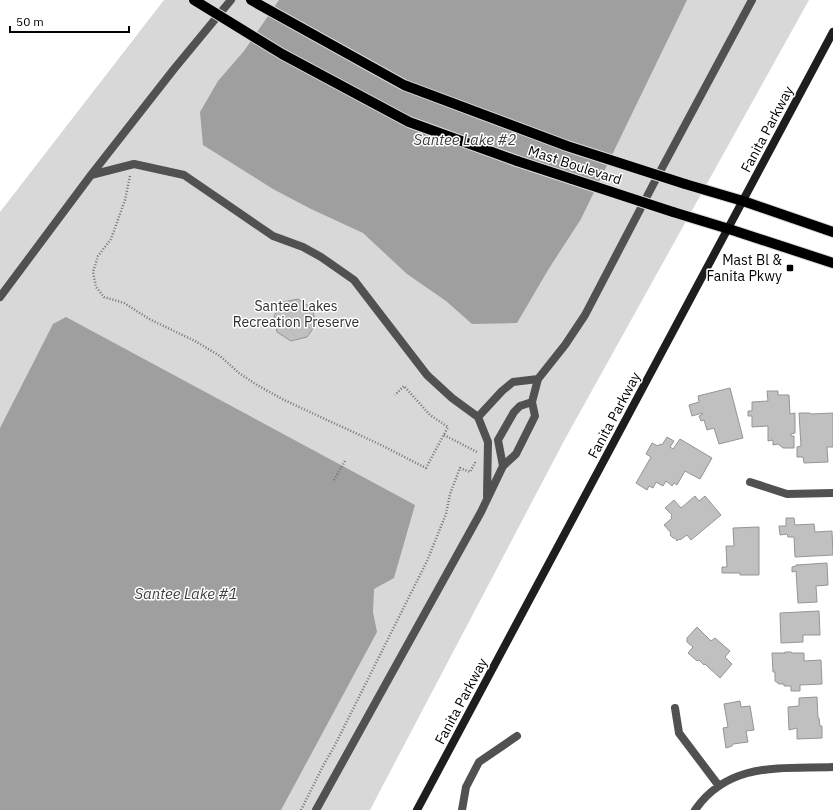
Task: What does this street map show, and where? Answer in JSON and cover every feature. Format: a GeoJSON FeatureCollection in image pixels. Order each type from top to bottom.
{"type":"FeatureCollection","features":[{"type":"Feature","properties":{"kind":"main road","name":"Mast Boulevard"},"geometry":{"type":"LineString","coordinates":[[194,0],[282,54],[409,122],[532,166],[833,263]]}},
{"type":"Feature","properties":{"kind":"main road","name":"Mast Boulevard"},"geometry":{"type":"LineString","coordinates":[[251,0],[404,85],[567,146],[743,201],[833,232]]}},
{"type":"Feature","properties":{"kind":"street"},"geometry":{"type":"LineString","coordinates":[[0,297],[91,175],[174,69],[232,0]]}},
{"type":"Feature","properties":{"kind":"street"},"geometry":{"type":"LineString","coordinates":[[316,810],[487,499],[503,466],[516,454],[535,416],[532,402],[538,379],[565,345],[585,315],[752,0]]}},
{"type":"Feature","properties":{"kind":"street","name":"Fanita Parkway"},"geometry":{"type":"LineString","coordinates":[[417,810],[833,32]]}},
{"type":"Feature","properties":{"kind":"street"},"geometry":{"type":"LineString","coordinates":[[91,175],[134,164],[184,175],[273,236],[303,247],[354,280],[427,375],[452,398],[478,417],[488,442],[487,499]]}},
{"type":"Feature","properties":{"kind":"street"},"geometry":{"type":"LineString","coordinates":[[478,417],[502,391],[513,382],[538,379]]}},
{"type":"Feature","properties":{"kind":"street"},"geometry":{"type":"LineString","coordinates":[[503,466],[498,440],[514,412],[520,406],[532,402]]}},
{"type":"Feature","properties":{"kind":"street"},"geometry":{"type":"LineString","coordinates":[[750,482],[786,494],[833,493]]}},
{"type":"Feature","properties":{"kind":"street"},"geometry":{"type":"LineString","coordinates":[[675,708],[679,733],[719,786]]}},
{"type":"Feature","properties":{"kind":"street"},"geometry":{"type":"LineString","coordinates":[[462,810],[466,787],[479,762],[517,736]]}},
{"type":"Feature","properties":{"kind":"street"},"geometry":{"type":"LineString","coordinates":[[695,810],[708,794],[731,778],[757,769],[833,767]]}},
{"type":"Feature","properties":{"kind":"path"},"geometry":{"type":"LineString","coordinates":[[131,174],[125,200],[111,239],[98,256],[93,272],[96,287],[104,297],[124,303],[151,320],[195,341],[220,356],[239,373],[257,385],[284,400],[380,444],[426,468],[448,427],[430,415],[404,386],[395,394]]}},
{"type":"Feature","properties":{"kind":"path"},"geometry":{"type":"LineString","coordinates":[[444,435],[479,454]]}},
{"type":"Feature","properties":{"kind":"path"},"geometry":{"type":"LineString","coordinates":[[334,480],[345,461]]}},
{"type":"Feature","properties":{"kind":"path"},"geometry":{"type":"LineString","coordinates":[[301,810],[424,568],[446,514],[450,494],[460,468],[470,472]]}},
{"type":"Feature","properties":{"kind":"green space","name":"Santee Lakes Recreation Preserve"},"geometry":{"type":"Polygon","coordinates":[[[164,0],[809,0],[565,439],[370,810],[0,810],[0,212],[164,0]]]}},
{"type":"Feature","properties":{"kind":"water","name":"Santee Lake #2"},"geometry":{"type":"Polygon","coordinates":[[[279,0],[687,0],[581,219],[548,270],[517,323],[472,324],[446,301],[407,274],[363,233],[311,209],[273,189],[203,145],[200,112],[218,81],[244,51],[279,0]]]}},
{"type":"Feature","properties":{"kind":"water","name":"Santee Lake #1"},"geometry":{"type":"Polygon","coordinates":[[[66,317],[415,505],[394,578],[374,589],[373,612],[377,632],[281,810],[0,810],[0,428],[53,324],[66,317]]]}},
{"type":"Feature","properties":{"kind":"building"},"geometry":{"type":"Polygon","coordinates":[[[298,299],[312,308],[316,324],[307,337],[291,341],[277,332],[274,316],[283,302],[298,299]]]}},
{"type":"Feature","properties":{"kind":"building"},"geometry":{"type":"Polygon","coordinates":[[[730,388],[743,438],[719,444],[714,428],[707,430],[704,420],[701,421],[699,416],[703,414],[692,416],[689,405],[699,402],[698,396],[730,388]]]}},
{"type":"Feature","properties":{"kind":"building"},"geometry":{"type":"Polygon","coordinates":[[[767,391],[778,391],[778,395],[789,395],[790,414],[795,413],[795,433],[791,434],[791,436],[794,436],[794,448],[783,448],[778,444],[773,445],[773,440],[768,441],[768,426],[752,427],[752,416],[748,416],[748,411],[752,411],[752,402],[768,401],[767,391]]]}},
{"type":"Feature","properties":{"kind":"building"},"geometry":{"type":"Polygon","coordinates":[[[799,413],[833,413],[833,447],[827,447],[828,462],[804,463],[803,457],[797,457],[797,447],[801,446],[799,413]]]}},
{"type":"Feature","properties":{"kind":"building"},"geometry":{"type":"Polygon","coordinates":[[[667,437],[674,441],[670,447],[673,449],[680,439],[712,458],[700,479],[685,471],[677,485],[674,483],[672,486],[666,481],[663,486],[656,482],[653,488],[649,486],[647,490],[636,483],[651,457],[646,454],[652,443],[658,446],[660,444],[662,445],[667,437]]]}},
{"type":"Feature","properties":{"kind":"building"},"geometry":{"type":"Polygon","coordinates":[[[695,496],[699,501],[705,496],[721,515],[691,540],[687,535],[677,541],[670,535],[671,533],[664,525],[672,518],[672,515],[665,508],[674,500],[681,508],[695,496]]]}},
{"type":"Feature","properties":{"kind":"building"},"geometry":{"type":"Polygon","coordinates":[[[786,518],[794,518],[795,525],[814,524],[815,532],[832,531],[833,555],[795,557],[794,537],[788,537],[787,534],[780,535],[779,526],[786,526],[786,518]]]}},
{"type":"Feature","properties":{"kind":"building"},"geometry":{"type":"Polygon","coordinates":[[[759,527],[759,575],[722,573],[722,567],[727,567],[726,546],[734,546],[733,528],[759,527]]]}},
{"type":"Feature","properties":{"kind":"building"},"geometry":{"type":"Polygon","coordinates":[[[827,563],[828,585],[816,586],[817,602],[798,603],[796,571],[792,572],[792,567],[796,565],[827,563]]]}},
{"type":"Feature","properties":{"kind":"building"},"geometry":{"type":"Polygon","coordinates":[[[819,611],[820,635],[803,635],[803,642],[781,643],[780,613],[819,611]]]}},
{"type":"Feature","properties":{"kind":"building"},"geometry":{"type":"Polygon","coordinates":[[[697,627],[711,641],[715,638],[730,651],[725,657],[732,664],[720,678],[705,664],[704,665],[699,660],[697,661],[688,653],[693,647],[687,642],[687,638],[697,627]]]}},
{"type":"Feature","properties":{"kind":"building"},"geometry":{"type":"Polygon","coordinates":[[[785,652],[804,653],[804,661],[821,660],[822,684],[800,685],[800,691],[791,691],[791,686],[784,686],[784,684],[779,684],[775,681],[772,653],[784,654],[785,652]]]}},
{"type":"Feature","properties":{"kind":"building"},"geometry":{"type":"Polygon","coordinates":[[[817,697],[818,718],[820,726],[822,726],[822,738],[797,739],[797,728],[789,730],[788,707],[799,706],[799,698],[817,697]]]}},
{"type":"Feature","properties":{"kind":"building"},"geometry":{"type":"Polygon","coordinates":[[[740,701],[741,707],[750,706],[754,730],[746,731],[748,742],[733,744],[732,746],[726,748],[723,728],[728,727],[724,704],[740,701]]]}},
{"type":"Feature","properties":{"kind":"place","name":"Mast Bl & Fanita Pkwy"},"geometry":{"type":"Point","coordinates":[790,268]}}]}
